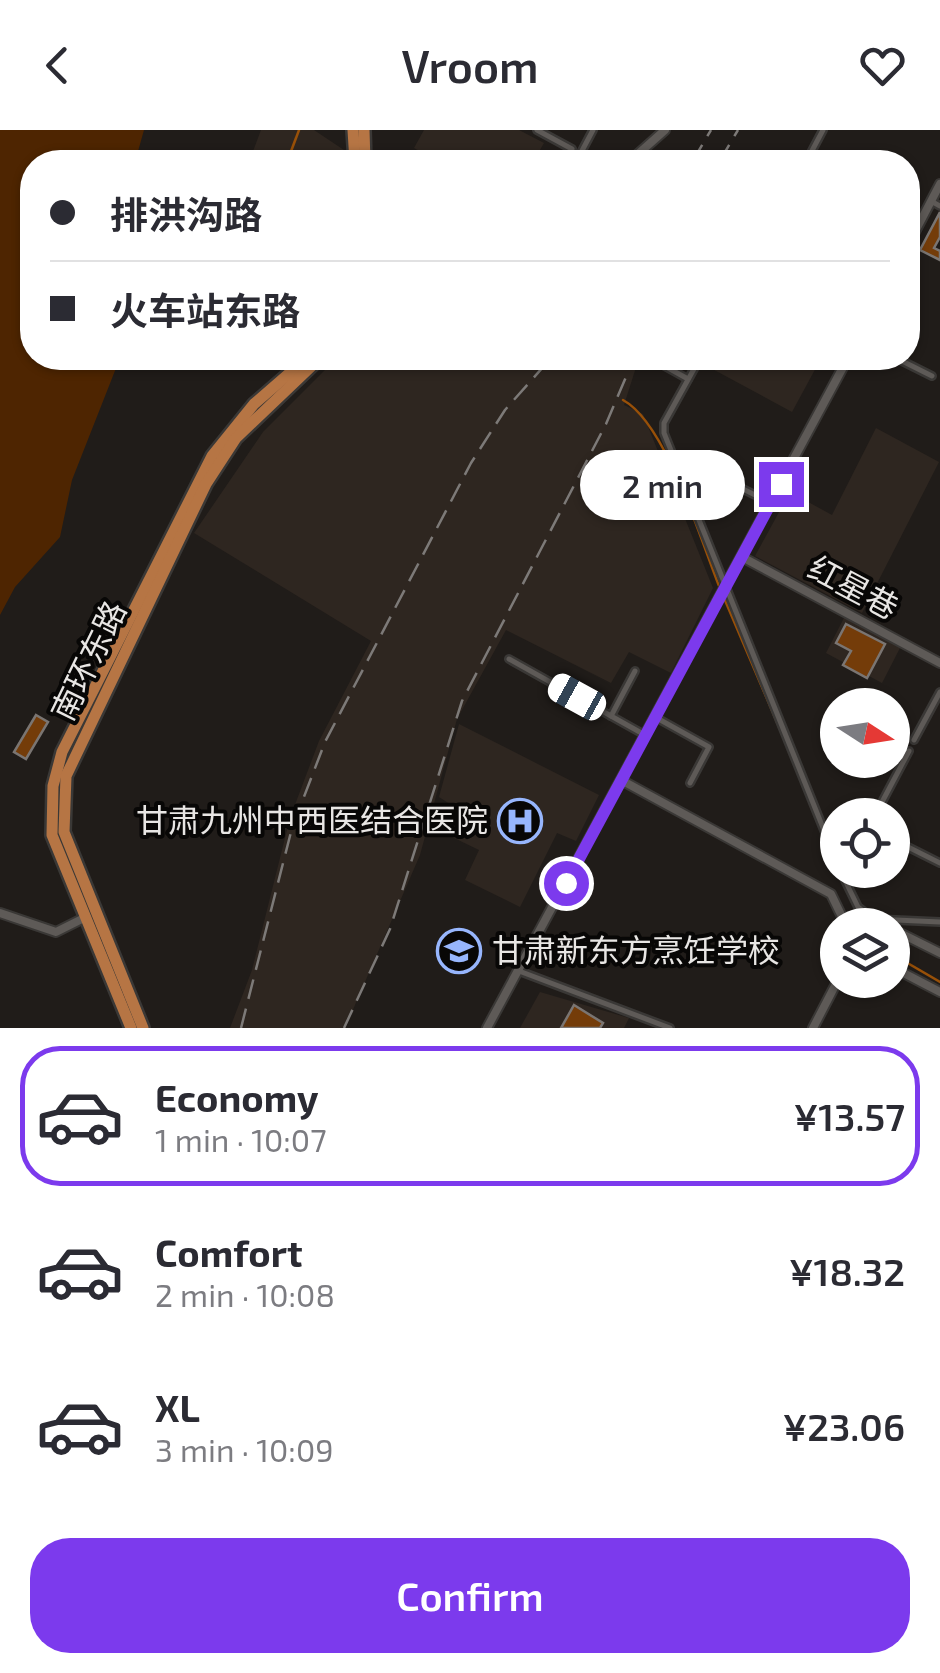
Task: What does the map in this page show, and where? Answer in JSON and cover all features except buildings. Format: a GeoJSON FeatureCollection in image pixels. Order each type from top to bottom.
{"type":"FeatureCollection","features":[{"type":"Feature","properties":{"kind":"highway","name":"南环东路"},"geometry":{"type":"LineString","coordinates":[[131,1028],[52,835],[55,773],[62,752],[212,456],[254,404],[293,370]]}},
{"type":"Feature","properties":{"kind":"highway","name":"南环东路"},"geometry":{"type":"LineString","coordinates":[[143,1028],[64,832],[66,776],[206,484],[236,438],[307,370]]}},
{"type":"Feature","properties":{"kind":"main road"},"geometry":{"type":"LineString","coordinates":[[641,150],[660,133]]}},
{"type":"Feature","properties":{"kind":"main road"},"geometry":{"type":"LineString","coordinates":[[920,226],[935,203],[940,184]]}},
{"type":"Feature","properties":{"kind":"main road"},"geometry":{"type":"LineString","coordinates":[[487,1028],[842,370]]}},
{"type":"Feature","properties":{"kind":"main road","name":"红星巷"},"geometry":{"type":"LineString","coordinates":[[742,557],[940,663]]}},
{"type":"Feature","properties":{"kind":"main road"},"geometry":{"type":"LineString","coordinates":[[621,780],[830,894],[844,908]]}},
{"type":"Feature","properties":{"kind":"main road"},"geometry":{"type":"LineString","coordinates":[[0,913],[56,932],[86,917]]}},
{"type":"Feature","properties":{"kind":"main road"},"geometry":{"type":"LineString","coordinates":[[910,937],[940,953]]}},
{"type":"Feature","properties":{"kind":"main road"},"geometry":{"type":"LineString","coordinates":[[910,977],[940,992]]}},
{"type":"Feature","properties":{"kind":"main road"},"geometry":{"type":"LineString","coordinates":[[812,1028],[828,998]]}},
{"type":"Feature","properties":{"kind":"street"},"geometry":{"type":"LineString","coordinates":[[538,130],[571,150]]}},
{"type":"Feature","properties":{"kind":"street"},"geometry":{"type":"LineString","coordinates":[[672,370],[688,379]]}},
{"type":"Feature","properties":{"kind":"street"},"geometry":{"type":"LineString","coordinates":[[693,370],[664,423],[664,433],[820,822]]}},
{"type":"Feature","properties":{"kind":"street"},"geometry":{"type":"LineString","coordinates":[[920,370],[932,376]]}},
{"type":"Feature","properties":{"kind":"street"},"geometry":{"type":"LineString","coordinates":[[719,477],[771,502]]}},
{"type":"Feature","properties":{"kind":"street"},"geometry":{"type":"LineString","coordinates":[[508,659],[646,735]]}},
{"type":"Feature","properties":{"kind":"street"},"geometry":{"type":"LineString","coordinates":[[611,716],[635,672]]}},
{"type":"Feature","properties":{"kind":"street"},"geometry":{"type":"LineString","coordinates":[[914,740],[940,692]]}},
{"type":"Feature","properties":{"kind":"street"},"geometry":{"type":"LineString","coordinates":[[655,717],[709,747],[690,783]]}},
{"type":"Feature","properties":{"kind":"street"},"geometry":{"type":"LineString","coordinates":[[910,847],[940,863]]}},
{"type":"Feature","properties":{"kind":"street"},"geometry":{"type":"LineString","coordinates":[[910,922],[940,922]]}},
{"type":"Feature","properties":{"kind":"street"},"geometry":{"type":"LineString","coordinates":[[517,970],[670,1028]]}},
{"type":"Feature","properties":{"kind":"shaded area"},"geometry":{"type":"Polygon","coordinates":[[[0,130],[144,130],[138,150],[20,150],[20,370],[115,370],[72,480],[60,537],[15,587],[0,615],[0,130]]]}},
{"type":"Feature","properties":{"kind":"shaded area"},"geometry":{"type":"Polygon","coordinates":[[[261,130],[314,130],[344,150],[254,150],[261,130]]]}},
{"type":"Feature","properties":{"kind":"shaded area"},"geometry":{"type":"Polygon","coordinates":[[[424,130],[519,130],[544,143],[540,150],[414,148],[424,130]]]}},
{"type":"Feature","properties":{"kind":"shaded area"},"geometry":{"type":"Polygon","coordinates":[[[325,370],[635,370],[624,405],[643,414],[713,588],[671,673],[629,652],[611,683],[506,630],[457,719],[420,855],[345,1028],[230,1028],[252,970],[290,818],[319,741],[371,641],[194,533],[263,432],[325,370]]]}},
{"type":"Feature","properties":{"kind":"shaded area"},"geometry":{"type":"Polygon","coordinates":[[[714,370],[815,370],[792,412],[714,370]]]}},
{"type":"Feature","properties":{"kind":"shaded area"},"geometry":{"type":"Polygon","coordinates":[[[876,428],[939,462],[862,613],[755,556],[790,492],[832,515],[876,428]]]}},
{"type":"Feature","properties":{"kind":"shaded area"},"geometry":{"type":"Polygon","coordinates":[[[845,616],[901,646],[882,683],[826,653],[845,616]]]}},
{"type":"Feature","properties":{"kind":"shaded area","name":"甘肃九州中西医结合医院"},"geometry":{"type":"Polygon","coordinates":[[[459,724],[599,795],[576,841],[557,833],[520,907],[465,880],[479,850],[448,835],[459,810],[439,797],[459,724]]]}},
{"type":"Feature","properties":{"kind":"shaded area"},"geometry":{"type":"Polygon","coordinates":[[[540,992],[629,1018],[624,1028],[520,1028],[540,992]]]}},
{"type":"Feature","properties":{"kind":"waterway"},"geometry":{"type":"LineString","coordinates":[[292,150],[299,130]]}},
{"type":"Feature","properties":{"kind":"waterway"},"geometry":{"type":"LineString","coordinates":[[623,400],[639,413],[668,458],[721,591]]}},
{"type":"Feature","properties":{"kind":"waterway"},"geometry":{"type":"LineString","coordinates":[[724,598],[856,908]]}},
{"type":"Feature","properties":{"kind":"waterway"},"geometry":{"type":"LineString","coordinates":[[910,964],[940,982]]}},
{"type":"Feature","properties":{"kind":"railway"},"geometry":{"type":"LineString","coordinates":[[699,150],[711,130]]}},
{"type":"Feature","properties":{"kind":"railway"},"geometry":{"type":"LineString","coordinates":[[726,150],[738,130]]}},
{"type":"Feature","properties":{"kind":"railway"},"geometry":{"type":"LineString","coordinates":[[241,1028],[292,828],[325,742],[471,463],[505,410],[540,370]]}},
{"type":"Feature","properties":{"kind":"railway"},"geometry":{"type":"LineString","coordinates":[[344,1028],[390,929],[462,701],[606,424],[629,370]]}},
{"type":"Feature","properties":{"kind":"place","name":"甘肃九州中西医结合医院"},"geometry":{"type":"Point","coordinates":[520,821]}},
{"type":"Feature","properties":{"kind":"place","name":"甘肃新东方烹饪学校"},"geometry":{"type":"Point","coordinates":[459,951]}},
{"type":"Feature","properties":{"kind":"route"},"geometry":{"type":"LineString","coordinates":[[566,883],[781,484]]}}]}
